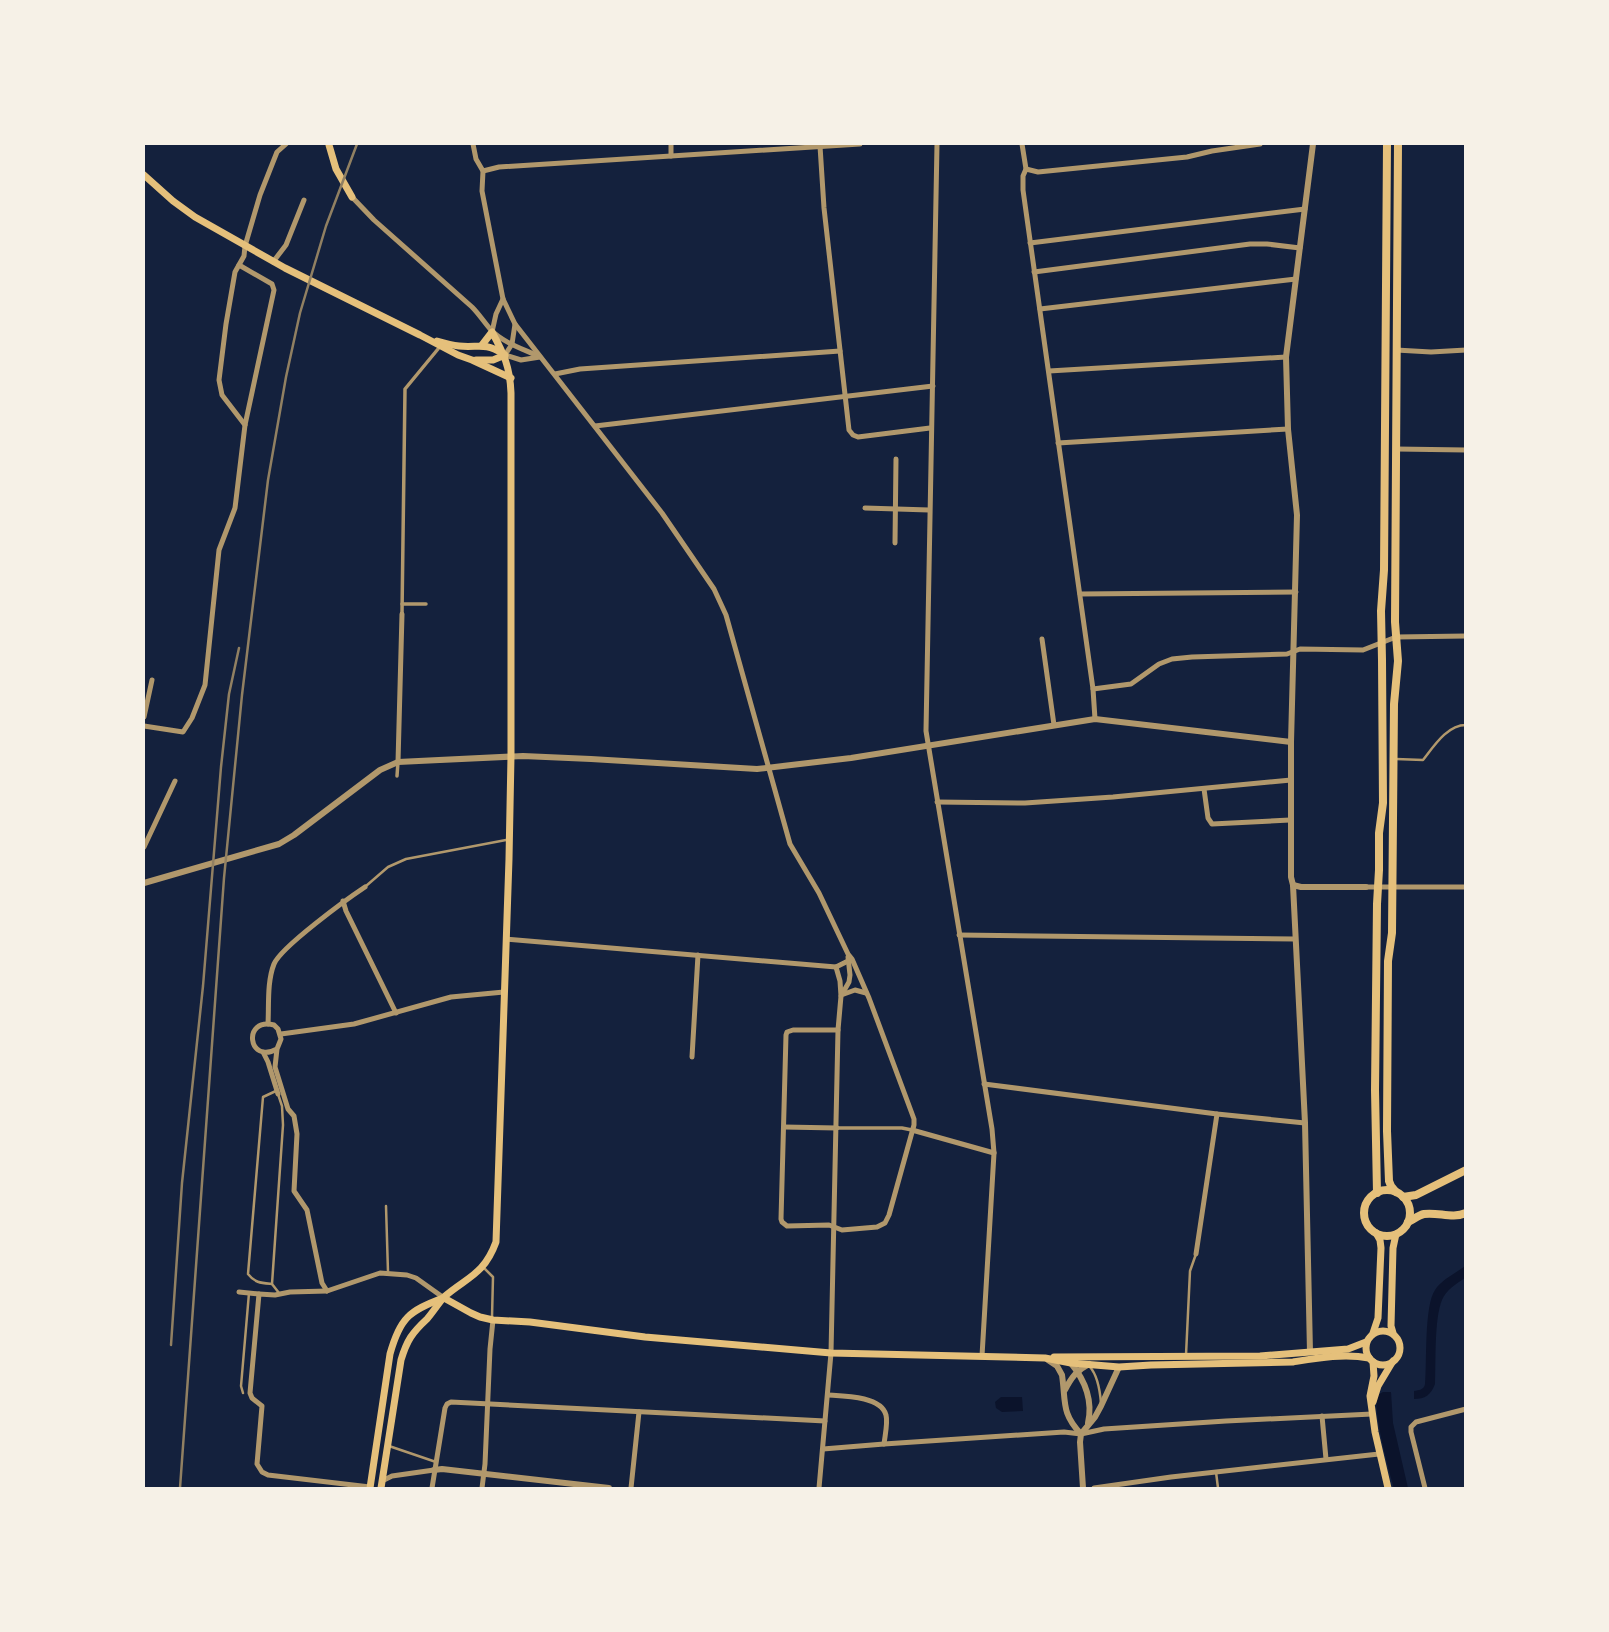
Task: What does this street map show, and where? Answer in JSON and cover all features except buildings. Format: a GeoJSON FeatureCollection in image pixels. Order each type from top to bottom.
{"type":"FeatureCollection","features":[{"type":"Feature","properties":{"kind":"main road"},"geometry":{"type":"LineString","coordinates":[[329,144],[336,169],[352,197]]}},
{"type":"Feature","properties":{"kind":"main road"},"geometry":{"type":"LineString","coordinates":[[1377,1193],[1374,1114],[1377,887],[1383,803],[1381,611],[1387,144]]}},
{"type":"Feature","properties":{"kind":"main road"},"geometry":{"type":"LineString","coordinates":[[1376,1233],[1389,1236],[1396,1234],[1408,1222],[1410,1209],[1389,1181],[1387,1154],[1388,961],[1392,933],[1394,704],[1398,661],[1395,622],[1398,144]]}},
{"type":"Feature","properties":{"kind":"main road"},"geometry":{"type":"LineString","coordinates":[[144,174],[195,217],[285,268],[458,355],[511,378]]}},
{"type":"Feature","properties":{"kind":"main road"},"geometry":{"type":"LineString","coordinates":[[381,1485],[401,1360],[408,1340],[444,1298],[483,1267],[496,1242],[512,756],[511,378],[505,355],[492,332],[482,345]]}},
{"type":"Feature","properties":{"kind":"main road"},"geometry":{"type":"LineString","coordinates":[[420,335],[450,345],[493,347],[505,355]]}},
{"type":"Feature","properties":{"kind":"main road"},"geometry":{"type":"LineString","coordinates":[[472,360],[493,360],[505,355]]}},
{"type":"Feature","properties":{"kind":"main road"},"geometry":{"type":"LineString","coordinates":[[370,1488],[394,1339],[401,1325],[419,1307],[444,1298],[480,1317],[493,1320],[530,1322],[645,1337],[831,1353],[1072,1359],[1117,1355],[1260,1356],[1348,1349],[1366,1342],[1374,1333],[1378,1318],[1381,1248],[1380,1240],[1367,1223],[1367,1203],[1383,1191],[1416,1195],[1465,1170]]}},
{"type":"Feature","properties":{"kind":"main road"},"geometry":{"type":"LineString","coordinates":[[1408,1222],[1422,1215],[1457,1217],[1465,1213]]}},
{"type":"Feature","properties":{"kind":"main road"},"geometry":{"type":"LineString","coordinates":[[1372,1412],[1374,1395],[1400,1348],[1391,1326],[1392,1248],[1396,1234]]}},
{"type":"Feature","properties":{"kind":"main road"},"geometry":{"type":"LineString","coordinates":[[1374,1333],[1382,1331],[1393,1334]]}},
{"type":"Feature","properties":{"kind":"main road"},"geometry":{"type":"LineString","coordinates":[[1366,1342],[1374,1376],[1370,1396],[1372,1412],[1388,1489]]}},
{"type":"Feature","properties":{"kind":"main road"},"geometry":{"type":"LineString","coordinates":[[1045,1358],[1062,1356],[1087,1365],[1119,1367],[1293,1362],[1335,1357],[1371,1360],[1386,1365],[1393,1361]]}},
{"type":"Feature","properties":{"kind":"main road"},"geometry":{"type":"LineString","coordinates":[[376,1446],[387,1446]]}},
{"type":"Feature","properties":{"kind":"street"},"geometry":{"type":"LineString","coordinates":[[245,425],[222,395],[219,380],[226,324],[235,272],[244,256],[260,195],[277,152],[283,144]]}},
{"type":"Feature","properties":{"kind":"street"},"geometry":{"type":"LineString","coordinates":[[472,144],[483,171],[482,191],[503,299],[515,324],[662,513],[713,589],[726,615],[790,844],[819,893],[866,993],[914,1119],[885,1223],[877,1227],[842,1230],[829,1225],[787,1226],[782,1222],[786,1035],[793,1030],[838,1030]]}},
{"type":"Feature","properties":{"kind":"street"},"geometry":{"type":"LineString","coordinates":[[671,144],[671,156]]}},
{"type":"Feature","properties":{"kind":"street"},"geometry":{"type":"LineString","coordinates":[[483,171],[499,167],[671,156],[729,149],[860,144]]}},
{"type":"Feature","properties":{"kind":"street"},"geometry":{"type":"LineString","coordinates":[[937,144],[926,731],[995,1153],[982,1356]]}},
{"type":"Feature","properties":{"kind":"street"},"geometry":{"type":"LineString","coordinates":[[1022,144],[1026,169],[1023,190],[1095,719]]}},
{"type":"Feature","properties":{"kind":"street"},"geometry":{"type":"LineString","coordinates":[[1026,169],[1038,172],[1187,157],[1212,150],[1259,144]]}},
{"type":"Feature","properties":{"kind":"street"},"geometry":{"type":"LineString","coordinates":[[1310,1352],[1305,1123],[1291,877],[1297,515],[1288,429],[1286,357],[1313,144]]}},
{"type":"Feature","properties":{"kind":"street"},"geometry":{"type":"LineString","coordinates":[[823,145],[824,208],[849,430],[858,437],[930,428]]}},
{"type":"Feature","properties":{"kind":"street"},"geometry":{"type":"LineString","coordinates":[[352,197],[472,307],[492,332],[540,357]]}},
{"type":"Feature","properties":{"kind":"street"},"geometry":{"type":"LineString","coordinates":[[273,261],[286,245],[304,200]]}},
{"type":"Feature","properties":{"kind":"street"},"geometry":{"type":"LineString","coordinates":[[1030,243],[1305,209]]}},
{"type":"Feature","properties":{"kind":"street"},"geometry":{"type":"LineString","coordinates":[[1034,272],[1250,244],[1300,248]]}},
{"type":"Feature","properties":{"kind":"street"},"geometry":{"type":"LineString","coordinates":[[144,726],[183,732],[205,685],[219,550],[235,508],[245,425],[274,290],[272,284],[239,265]]}},
{"type":"Feature","properties":{"kind":"street"},"geometry":{"type":"LineString","coordinates":[[1040,309],[1296,279]]}},
{"type":"Feature","properties":{"kind":"street"},"geometry":{"type":"LineString","coordinates":[[492,332],[503,299]]}},
{"type":"Feature","properties":{"kind":"street"},"geometry":{"type":"LineString","coordinates":[[515,324],[512,344],[505,355],[521,360],[540,357]]}},
{"type":"Feature","properties":{"kind":"street"},"geometry":{"type":"LineString","coordinates":[[397,776],[405,389],[438,349]]}},
{"type":"Feature","properties":{"kind":"street"},"geometry":{"type":"LineString","coordinates":[[1396,350],[1465,350]]}},
{"type":"Feature","properties":{"kind":"street"},"geometry":{"type":"LineString","coordinates":[[555,373],[840,351]]}},
{"type":"Feature","properties":{"kind":"street"},"geometry":{"type":"LineString","coordinates":[[1049,371],[1286,357]]}},
{"type":"Feature","properties":{"kind":"street"},"geometry":{"type":"LineString","coordinates":[[594,426],[933,386]]}},
{"type":"Feature","properties":{"kind":"street"},"geometry":{"type":"LineString","coordinates":[[1058,443],[1288,429]]}},
{"type":"Feature","properties":{"kind":"street"},"geometry":{"type":"LineString","coordinates":[[1396,449],[1465,450]]}},
{"type":"Feature","properties":{"kind":"street"},"geometry":{"type":"LineString","coordinates":[[895,543],[896,459]]}},
{"type":"Feature","properties":{"kind":"street"},"geometry":{"type":"LineString","coordinates":[[865,508],[929,510]]}},
{"type":"Feature","properties":{"kind":"street"},"geometry":{"type":"LineString","coordinates":[[1080,594],[1296,592]]}},
{"type":"Feature","properties":{"kind":"street"},"geometry":{"type":"LineString","coordinates":[[401,604],[426,604]]}},
{"type":"Feature","properties":{"kind":"street"},"geometry":{"type":"LineString","coordinates":[[1093,689],[1131,684],[1159,664],[1180,658],[1287,654],[1300,649],[1363,650],[1396,637],[1465,636]]}},
{"type":"Feature","properties":{"kind":"street"},"geometry":{"type":"LineString","coordinates":[[1042,639],[1054,725]]}},
{"type":"Feature","properties":{"kind":"street"},"geometry":{"type":"LineString","coordinates":[[144,718],[152,680]]}},
{"type":"Feature","properties":{"kind":"street"},"geometry":{"type":"LineString","coordinates":[[144,883],[279,844],[380,770],[398,762],[512,756],[592,758],[757,769],[928,746],[1095,719],[1292,742]]}},
{"type":"Feature","properties":{"kind":"street"},"geometry":{"type":"LineString","coordinates":[[937,802],[1025,803],[1291,780]]}},
{"type":"Feature","properties":{"kind":"street"},"geometry":{"type":"LineString","coordinates":[[144,847],[175,781]]}},
{"type":"Feature","properties":{"kind":"street"},"geometry":{"type":"LineString","coordinates":[[1204,789],[1208,818],[1212,824],[1290,820]]}},
{"type":"Feature","properties":{"kind":"street"},"geometry":{"type":"LineString","coordinates":[[1293,885],[1465,887]]}},
{"type":"Feature","properties":{"kind":"street"},"geometry":{"type":"LineString","coordinates":[[268,1024],[270,977],[275,961],[343,901],[365,887]]}},
{"type":"Feature","properties":{"kind":"street"},"geometry":{"type":"LineString","coordinates":[[343,901],[396,1013]]}},
{"type":"Feature","properties":{"kind":"street"},"geometry":{"type":"LineString","coordinates":[[960,935],[1295,939]]}},
{"type":"Feature","properties":{"kind":"street"},"geometry":{"type":"LineString","coordinates":[[506,939],[835,967],[849,958]]}},
{"type":"Feature","properties":{"kind":"street"},"geometry":{"type":"LineString","coordinates":[[692,1057],[698,955]]}},
{"type":"Feature","properties":{"kind":"street"},"geometry":{"type":"LineString","coordinates":[[841,996],[849,982],[849,958]]}},
{"type":"Feature","properties":{"kind":"street"},"geometry":{"type":"LineString","coordinates":[[819,1489],[831,1353],[835,1229],[838,1030],[841,996],[835,967]]}},
{"type":"Feature","properties":{"kind":"street"},"geometry":{"type":"LineString","coordinates":[[841,996],[855,990],[866,993]]}},
{"type":"Feature","properties":{"kind":"street"},"geometry":{"type":"LineString","coordinates":[[281,1034],[354,1024],[451,996],[504,992]]}},
{"type":"Feature","properties":{"kind":"street"},"geometry":{"type":"LineString","coordinates":[[277,1049],[263,1052],[253,1045],[253,1032],[257,1027],[268,1024],[278,1029],[281,1034],[275,1067],[279,1091]]}},
{"type":"Feature","properties":{"kind":"street"},"geometry":{"type":"LineString","coordinates":[[263,1052],[288,1110],[294,1116],[297,1134],[293,1191],[307,1210],[322,1283],[327,1291]]}},
{"type":"Feature","properties":{"kind":"street"},"geometry":{"type":"LineString","coordinates":[[984,1083],[1305,1123]]}},
{"type":"Feature","properties":{"kind":"street"},"geometry":{"type":"LineString","coordinates":[[1196,1254],[1217,1114]]}},
{"type":"Feature","properties":{"kind":"street"},"geometry":{"type":"LineString","coordinates":[[784,1127],[904,1128],[995,1153]]}},
{"type":"Feature","properties":{"kind":"street"},"geometry":{"type":"LineString","coordinates":[[239,1292],[278,1295],[327,1291],[380,1273],[416,1278],[444,1298]]}},
{"type":"Feature","properties":{"kind":"street"},"geometry":{"type":"LineString","coordinates":[[259,1294],[250,1393],[262,1406],[257,1464],[262,1472],[370,1488],[381,1485],[392,1476],[442,1469],[609,1489]]}},
{"type":"Feature","properties":{"kind":"street"},"geometry":{"type":"LineString","coordinates":[[482,1489],[493,1320]]}},
{"type":"Feature","properties":{"kind":"street"},"geometry":{"type":"LineString","coordinates":[[1065,1390],[1077,1371],[1107,1357]]}},
{"type":"Feature","properties":{"kind":"street"},"geometry":{"type":"LineString","coordinates":[[1045,1358],[1060,1370],[1069,1420],[1081,1434]]}},
{"type":"Feature","properties":{"kind":"street"},"geometry":{"type":"LineString","coordinates":[[1072,1359],[1087,1391],[1090,1414],[1087,1425]]}},
{"type":"Feature","properties":{"kind":"street"},"geometry":{"type":"LineString","coordinates":[[1083,1489],[1081,1434],[1095,1417],[1119,1367]]}},
{"type":"Feature","properties":{"kind":"street"},"geometry":{"type":"LineString","coordinates":[[828,1395],[867,1400],[885,1411],[887,1418],[884,1444]]}},
{"type":"Feature","properties":{"kind":"street"},"geometry":{"type":"LineString","coordinates":[[432,1489],[445,1408],[451,1402],[825,1421]]}},
{"type":"Feature","properties":{"kind":"street"},"geometry":{"type":"LineString","coordinates":[[1425,1489],[1411,1427],[1416,1422],[1465,1409]]}},
{"type":"Feature","properties":{"kind":"street"},"geometry":{"type":"LineString","coordinates":[[631,1489],[639,1412]]}},
{"type":"Feature","properties":{"kind":"street"},"geometry":{"type":"LineString","coordinates":[[823,1449],[1064,1432],[1081,1434],[1108,1429],[1372,1412]]}},
{"type":"Feature","properties":{"kind":"street"},"geometry":{"type":"LineString","coordinates":[[1322,1416],[1326,1459]]}},
{"type":"Feature","properties":{"kind":"street"},"geometry":{"type":"LineString","coordinates":[[1094,1489],[1379,1454]]}},
{"type":"Feature","properties":{"kind":"lane"},"geometry":{"type":"LineString","coordinates":[[1394,759],[1423,760],[1456,725],[1465,725]]}},
{"type":"Feature","properties":{"kind":"lane"},"geometry":{"type":"LineString","coordinates":[[365,887],[388,867],[406,859],[509,839]]}},
{"type":"Feature","properties":{"kind":"lane"},"geometry":{"type":"LineString","coordinates":[[272,1284],[253,1280],[248,1274],[263,1097],[279,1091],[283,1125],[272,1284],[278,1295]]}},
{"type":"Feature","properties":{"kind":"lane"},"geometry":{"type":"LineString","coordinates":[[386,1206],[388,1274]]}},
{"type":"Feature","properties":{"kind":"lane"},"geometry":{"type":"LineString","coordinates":[[1181,1364],[1186,1356],[1190,1271],[1196,1254]]}},
{"type":"Feature","properties":{"kind":"lane"},"geometry":{"type":"LineString","coordinates":[[483,1267],[493,1277],[493,1320]]}},
{"type":"Feature","properties":{"kind":"lane"},"geometry":{"type":"LineString","coordinates":[[243,1393],[241,1386],[249,1293]]}},
{"type":"Feature","properties":{"kind":"lane"},"geometry":{"type":"LineString","coordinates":[[1117,1355],[1119,1367]]}},
{"type":"Feature","properties":{"kind":"lane"},"geometry":{"type":"LineString","coordinates":[[1087,1365],[1094,1372],[1101,1406]]}},
{"type":"Feature","properties":{"kind":"lane"},"geometry":{"type":"LineString","coordinates":[[387,1446],[436,1462]]}},
{"type":"Feature","properties":{"kind":"lane"},"geometry":{"type":"LineString","coordinates":[[1216,1472],[1218,1489]]}},
{"type":"Feature","properties":{"kind":"water"},"geometry":{"type":"Polygon","coordinates":[[[1465,1266],[1465,1278],[1446,1293],[1439,1308],[1435,1384],[1427,1396],[1414,1399],[1414,1391],[1422,1389],[1425,1384],[1431,1298],[1441,1283],[1465,1266]]]}},
{"type":"Feature","properties":{"kind":"water"},"geometry":{"type":"Polygon","coordinates":[[[1391,1392],[1393,1423],[1408,1488],[1394,1488],[1389,1469],[1377,1412],[1378,1395],[1391,1392]]]}},
{"type":"Feature","properties":{"kind":"water"},"geometry":{"type":"Polygon","coordinates":[[[1001,1397],[1022,1397],[1023,1411],[1002,1412],[996,1408],[995,1402],[1001,1397]]]}},
{"type":"Feature","properties":{"kind":"railway"},"geometry":{"type":"LineString","coordinates":[[180,1488],[224,878],[242,695],[268,480],[300,313],[326,226],[357,144]]}},
{"type":"Feature","properties":{"kind":"railway"},"geometry":{"type":"LineString","coordinates":[[171,1345],[182,1183],[203,986],[221,767],[229,694],[239,648]]}}]}
